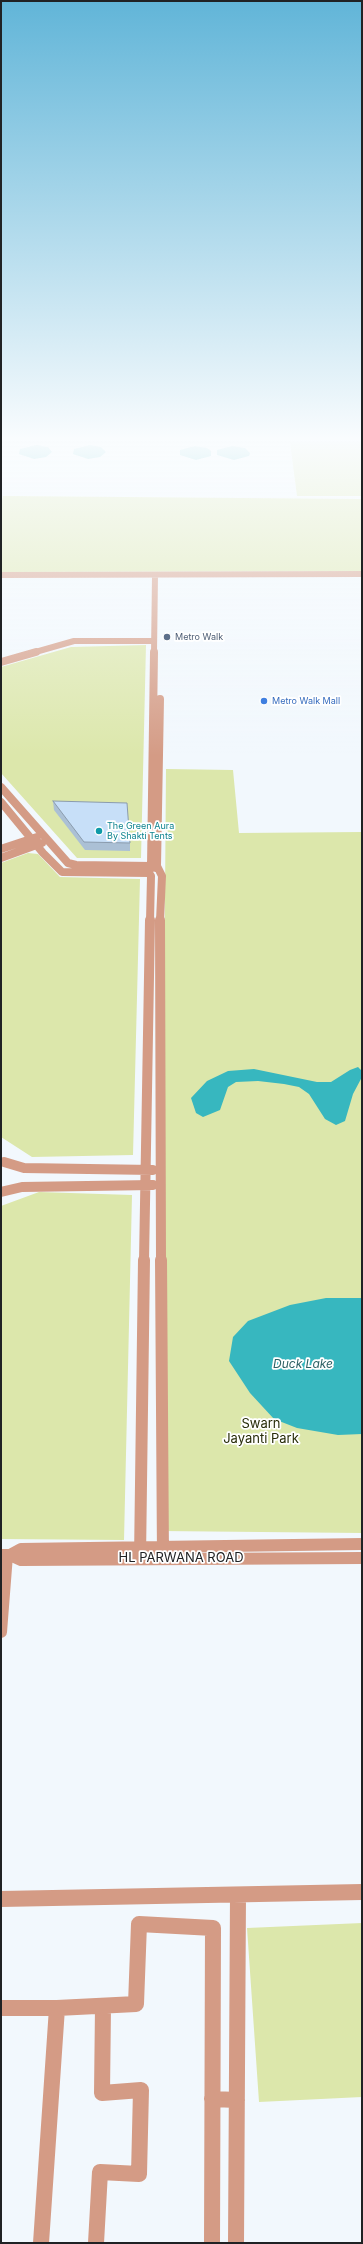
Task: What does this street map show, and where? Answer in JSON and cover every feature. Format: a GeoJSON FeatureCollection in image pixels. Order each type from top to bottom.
{"type":"FeatureCollection","features":[{"type":"Feature","properties":{"kind":"street"},"geometry":{"type":"LineString","coordinates":[[1,580],[362,574]]}},
{"type":"Feature","properties":{"kind":"street"},"geometry":{"type":"LineString","coordinates":[[1,575],[362,581]]}},
{"type":"Feature","properties":{"kind":"street"},"geometry":{"type":"LineString","coordinates":[[140,1552],[154,639],[158,578]]}},
{"type":"Feature","properties":{"kind":"street"},"geometry":{"type":"LineString","coordinates":[[158,578],[160,763],[157,866],[162,876],[160,948],[160,1171],[163,1552],[362,1544]]}},
{"type":"Feature","properties":{"kind":"street"},"geometry":{"type":"LineString","coordinates":[[2,658],[74,641],[154,639]]}},
{"type":"Feature","properties":{"kind":"street"},"geometry":{"type":"LineString","coordinates":[[1,787],[68,862],[76,865],[150,869],[160,871]]}},
{"type":"Feature","properties":{"kind":"street"},"geometry":{"type":"LineString","coordinates":[[1,802],[51,863],[62,872],[150,869]]}},
{"type":"Feature","properties":{"kind":"street"},"geometry":{"type":"LineString","coordinates":[[1,858],[45,838]]}},
{"type":"Feature","properties":{"kind":"street"},"geometry":{"type":"LineString","coordinates":[[1,849],[34,842]]}},
{"type":"Feature","properties":{"kind":"street"},"geometry":{"type":"LineString","coordinates":[[4,1162],[24,1168],[160,1171]]}},
{"type":"Feature","properties":{"kind":"street"},"geometry":{"type":"LineString","coordinates":[[1,1192],[22,1187],[161,1185]]}},
{"type":"Feature","properties":{"kind":"street","name":"HL PARWANA ROAD"},"geometry":{"type":"LineString","coordinates":[[6,1555],[21,1560],[140,1552],[362,1558]]}},
{"type":"Feature","properties":{"kind":"street"},"geometry":{"type":"LineString","coordinates":[[1,1632],[6,1555]]}},
{"type":"Feature","properties":{"kind":"street"},"geometry":{"type":"LineString","coordinates":[[1,1899],[362,1892]]}},
{"type":"Feature","properties":{"kind":"street"},"geometry":{"type":"LineString","coordinates":[[236,2243],[238,1895]]}},
{"type":"Feature","properties":{"kind":"street"},"geometry":{"type":"LineString","coordinates":[[1,2008],[103,2007],[136,2004],[139,1924],[213,1928],[212,2243]]}},
{"type":"Feature","properties":{"kind":"street"},"geometry":{"type":"LineString","coordinates":[[96,2243],[100,2172],[139,2174],[141,2090],[102,2093],[103,2007]]}},
{"type":"Feature","properties":{"kind":"street"},"geometry":{"type":"LineString","coordinates":[[41,2243],[57,2008]]}},
{"type":"Feature","properties":{"kind":"street"},"geometry":{"type":"LineString","coordinates":[[212,2099],[237,2100]]}},
{"type":"Feature","properties":{"kind":"green space"},"geometry":{"type":"Polygon","coordinates":[[[1,547],[362,547],[362,571],[1,572],[1,547]]]}},
{"type":"Feature","properties":{"kind":"green space"},"geometry":{"type":"Polygon","coordinates":[[[146,645],[141,858],[77,858],[1,773],[1,667],[71,647],[146,645]]]}},
{"type":"Feature","properties":{"kind":"green space","name":"Swarn Jayanti Park"},"geometry":{"type":"Polygon","coordinates":[[[166,769],[233,770],[239,833],[362,832],[362,1533],[160,1531],[166,769]]]}},
{"type":"Feature","properties":{"kind":"green space"},"geometry":{"type":"Polygon","coordinates":[[[28,853],[38,854],[60,877],[140,879],[133,1155],[32,1157],[1,1137],[1,863],[28,853]]]}},
{"type":"Feature","properties":{"kind":"green space"},"geometry":{"type":"Polygon","coordinates":[[[39,1192],[132,1195],[124,1540],[1,1539],[1,1206],[39,1192]]]}},
{"type":"Feature","properties":{"kind":"green space"},"geometry":{"type":"Polygon","coordinates":[[[362,1923],[362,2097],[259,2102],[247,1928],[362,1923]]]}},
{"type":"Feature","properties":{"kind":"water"},"geometry":{"type":"Polygon","coordinates":[[[358,1067],[361,1070],[362,1077],[353,1094],[345,1121],[336,1125],[325,1119],[309,1094],[299,1087],[284,1084],[258,1081],[236,1082],[228,1087],[220,1110],[203,1117],[196,1113],[191,1098],[207,1081],[228,1071],[254,1069],[317,1082],[331,1082],[350,1070],[358,1067]]]}},
{"type":"Feature","properties":{"kind":"water","name":"Duck Lake"},"geometry":{"type":"Polygon","coordinates":[[[326,1298],[362,1298],[362,1434],[338,1435],[297,1428],[274,1419],[250,1393],[229,1361],[233,1337],[248,1321],[290,1305],[326,1298]]]}},
{"type":"Feature","properties":{"kind":"building","name":"The Green Aura By Shakti Tents"},"geometry":{"type":"Polygon","coordinates":[[[53,801],[127,803],[130,843],[84,842],[53,801]]]}},
{"type":"Feature","properties":{"kind":"place","name":"Metro Walk"},"geometry":{"type":"Point","coordinates":[167,637]}},
{"type":"Feature","properties":{"kind":"place","name":"Metro Walk Mall"},"geometry":{"type":"Point","coordinates":[264,701]}},
{"type":"Feature","properties":{"kind":"place","name":"The Green Aura By Shakti Tents"},"geometry":{"type":"Point","coordinates":[99,831]}}]}
